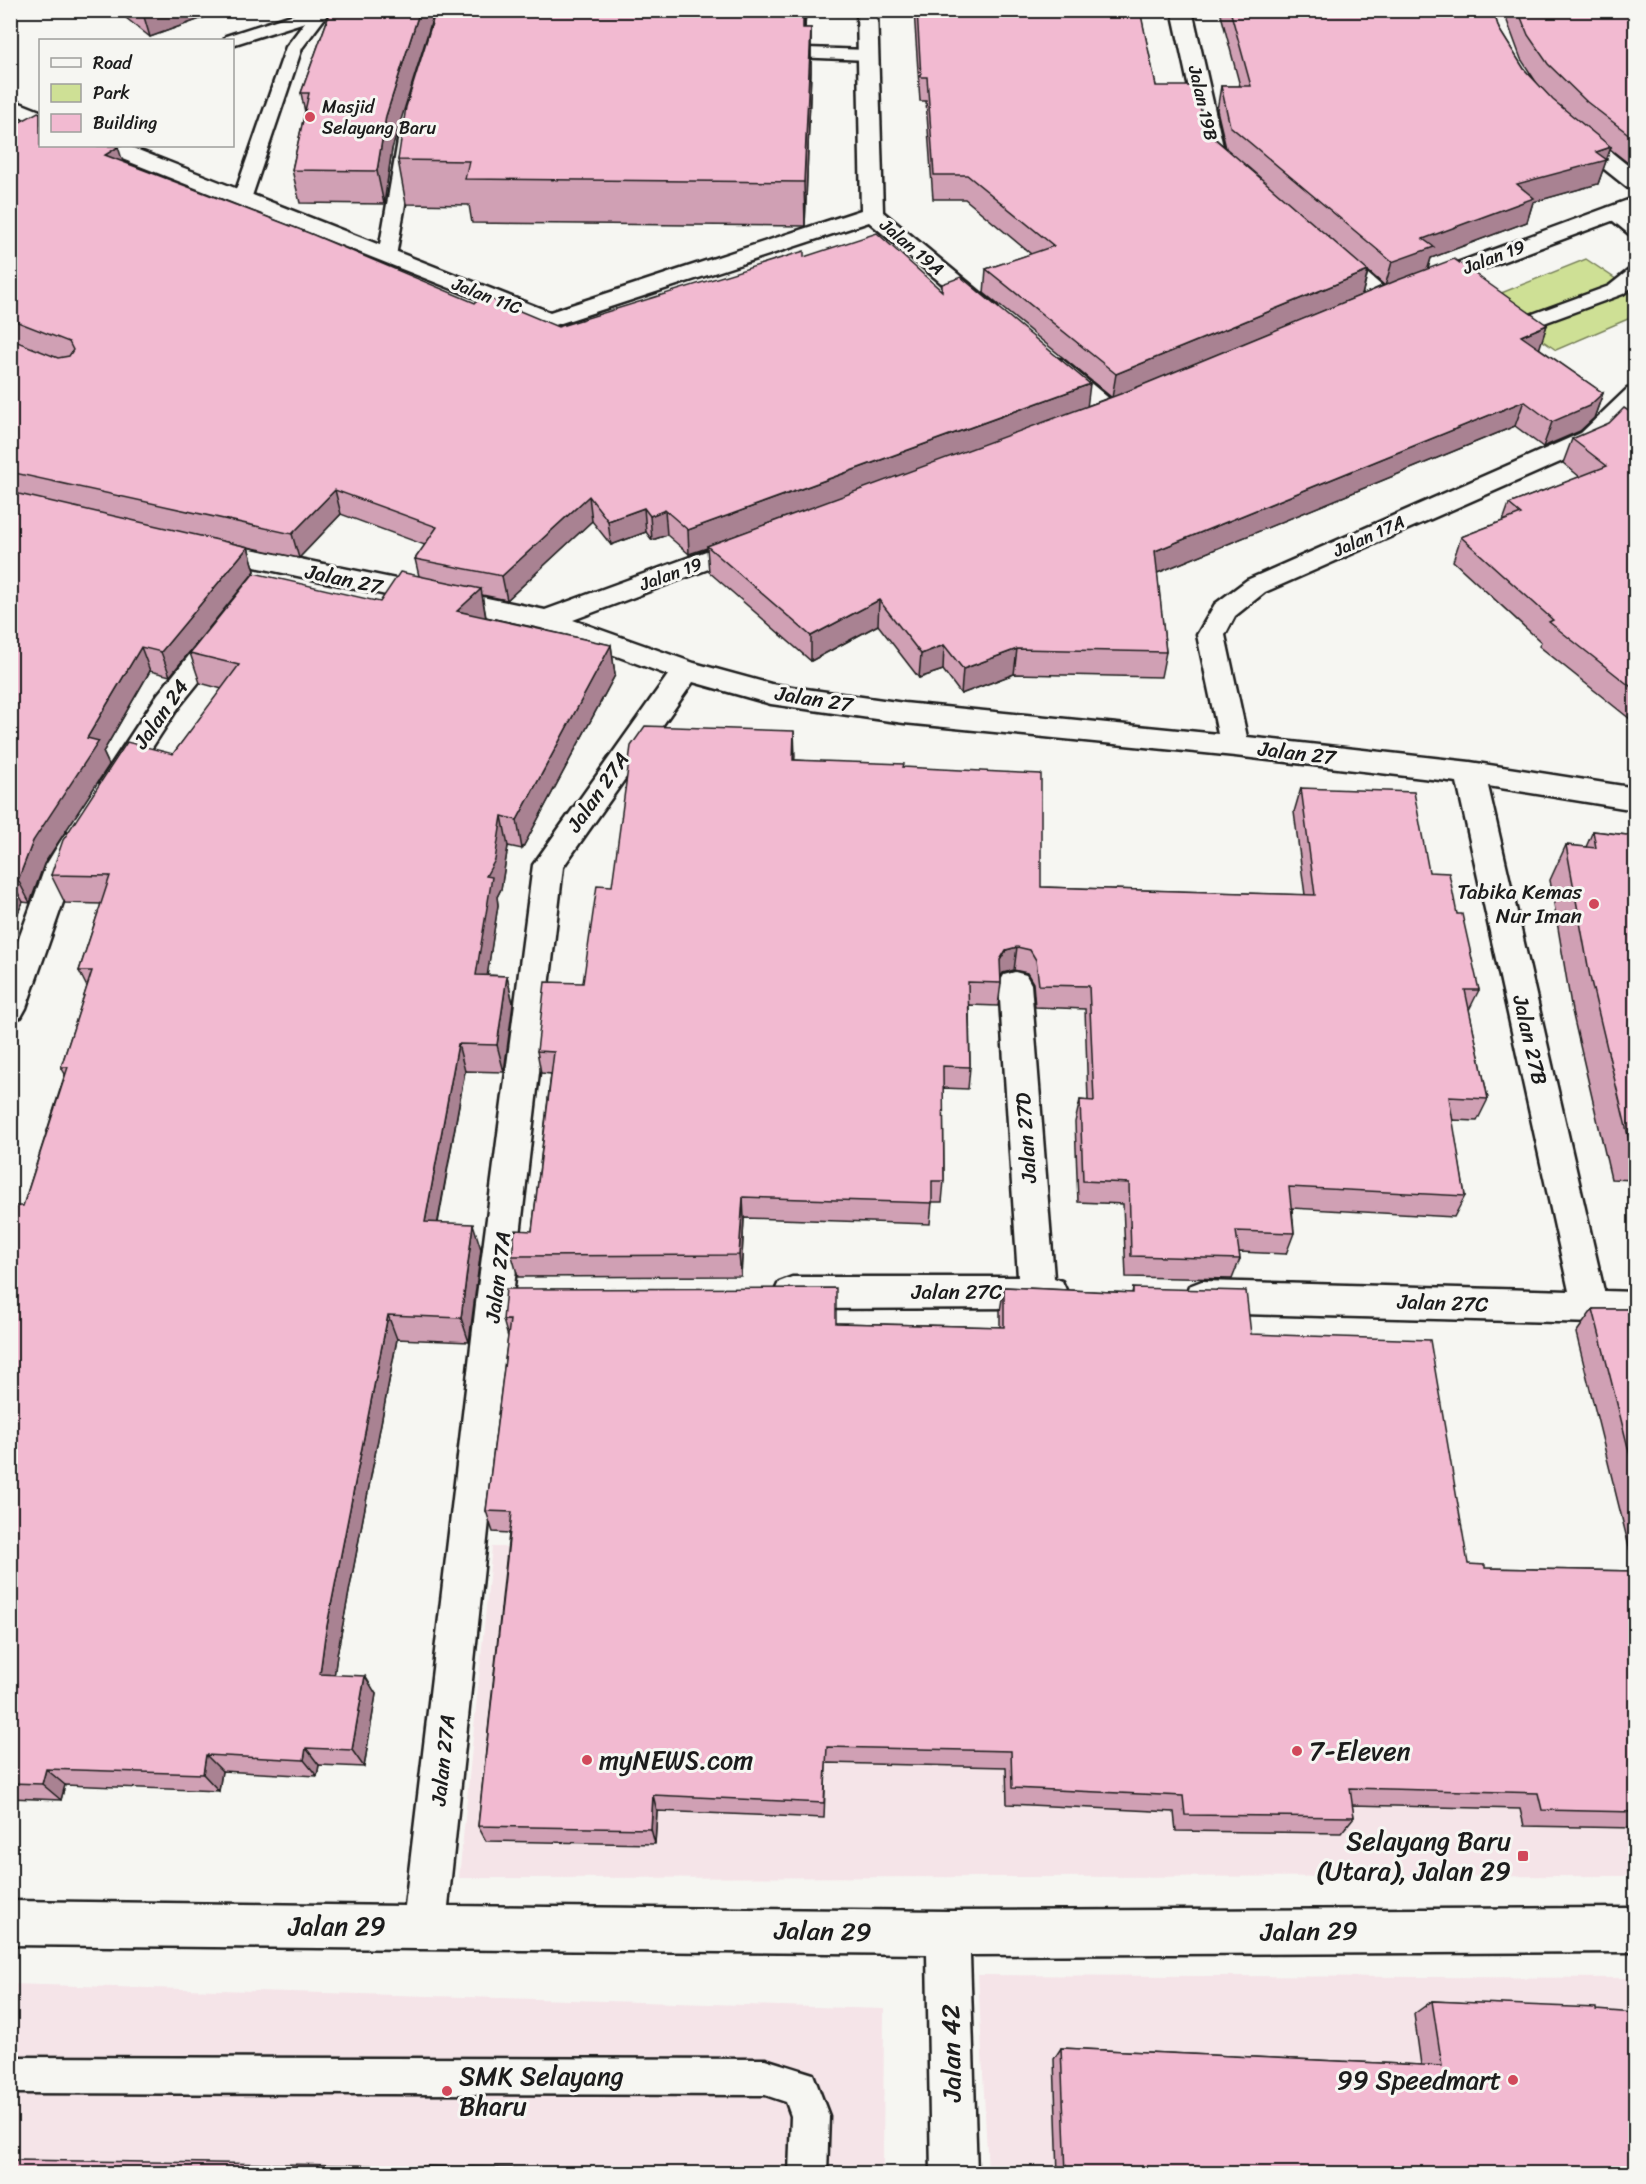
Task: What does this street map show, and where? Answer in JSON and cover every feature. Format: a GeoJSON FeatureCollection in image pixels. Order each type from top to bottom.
{"type":"FeatureCollection","features":[{"type":"Feature","properties":{"kind":"street","name":"Jalan 19A"},"geometry":{"type":"LineString","coordinates":[[867,10],[872,214],[1000,320]]}},
{"type":"Feature","properties":{"kind":"street","name":"Jalan 19B"},"geometry":{"type":"LineString","coordinates":[[1182,10],[1214,153],[1250,184]]}},
{"type":"Feature","properties":{"kind":"street"},"geometry":{"type":"LineString","coordinates":[[10,105],[39,117]]}},
{"type":"Feature","properties":{"kind":"street"},"geometry":{"type":"LineString","coordinates":[[1560,120],[1635,183]]}},
{"type":"Feature","properties":{"kind":"street","name":"Jalan 11C"},"geometry":{"type":"LineString","coordinates":[[112,147],[549,320],[872,214]]}},
{"type":"Feature","properties":{"kind":"street","name":"Jalan 19"},"geometry":{"type":"LineString","coordinates":[[1320,245],[1372,303],[1624,208]]}},
{"type":"Feature","properties":{"kind":"street"},"geometry":{"type":"LineString","coordinates":[[1036,350],[1109,411]]}},
{"type":"Feature","properties":{"kind":"street","name":"Jalan 17A"},"geometry":{"type":"LineString","coordinates":[[1235,746],[1211,635],[1225,610],[1256,586],[1590,439],[1635,394]]}},
{"type":"Feature","properties":{"kind":"street","name":"Jalan 19"},"geometry":{"type":"LineString","coordinates":[[546,620],[767,538]]}},
{"type":"Feature","properties":{"kind":"street","name":"Jalan 27"},"geometry":{"type":"LineString","coordinates":[[184,543],[270,574],[546,620],[686,671],[771,694],[904,713],[1235,746],[1470,773],[1635,799]]}},
{"type":"Feature","properties":{"kind":"street","name":"Jalan 24"},"geometry":{"type":"LineString","coordinates":[[10,1008],[61,865],[168,700],[241,610]]}},
{"type":"Feature","properties":{"kind":"street","name":"Jalan 27A"},"geometry":{"type":"LineString","coordinates":[[424,1927],[495,1295],[548,864],[686,671]]}},
{"type":"Feature","properties":{"kind":"street","name":"Jalan 27B"},"geometry":{"type":"LineString","coordinates":[[1470,773],[1590,1307]]}},
{"type":"Feature","properties":{"kind":"street","name":"Jalan 27D"},"geometry":{"type":"LineString","coordinates":[[1015,984],[1037,1292]]}},
{"type":"Feature","properties":{"kind":"street","name":"Jalan 27C"},"geometry":{"type":"LineString","coordinates":[[766,1293],[1084,1293]]}},
{"type":"Feature","properties":{"kind":"street"},"geometry":{"type":"LineString","coordinates":[[495,1295],[531,1294]]}},
{"type":"Feature","properties":{"kind":"street","name":"Jalan 27C"},"geometry":{"type":"LineString","coordinates":[[1166,1296],[1635,1308]]}},
{"type":"Feature","properties":{"kind":"street","name":"Jalan 29"},"geometry":{"type":"LineString","coordinates":[[10,1923],[948,1933],[1635,1930]]}},
{"type":"Feature","properties":{"kind":"street","name":"Jalan 42"},"geometry":{"type":"LineString","coordinates":[[948,1933],[954,2174]]}},
{"type":"Feature","properties":{"kind":"lane"},"geometry":{"type":"LineString","coordinates":[[234,39],[322,11]]}},
{"type":"Feature","properties":{"kind":"lane"},"geometry":{"type":"LineString","coordinates":[[242,199],[294,47],[322,11]]}},
{"type":"Feature","properties":{"kind":"lane"},"geometry":{"type":"LineString","coordinates":[[763,52],[869,55]]}},
{"type":"Feature","properties":{"kind":"lane"},"geometry":{"type":"LineString","coordinates":[[387,256],[403,150],[413,118]]}},
{"type":"Feature","properties":{"kind":"lane"},"geometry":{"type":"LineString","coordinates":[[1624,208],[1635,230]]}},
{"type":"Feature","properties":{"kind":"lane"},"geometry":{"type":"LineString","coordinates":[[1526,322],[1616,290],[1635,274]]}},
{"type":"Feature","properties":{"kind":"lane"},"geometry":{"type":"LineString","coordinates":[[10,2075],[765,2077],[800,2087],[810,2116],[808,2174]]}},
{"type":"Feature","properties":{"kind":"shaded area"},"geometry":{"type":"Polygon","coordinates":[[[1144,1542],[1635,1584],[1635,1876],[459,1878],[492,1547],[1144,1542]]]}},
{"type":"Feature","properties":{"kind":"shaded area"},"geometry":{"type":"Polygon","coordinates":[[[978,1975],[1635,1978],[1635,2173],[988,2173],[978,1975]]]}},
{"type":"Feature","properties":{"kind":"shaded area","name":"SMK Selayang Bharu"},"geometry":{"type":"Polygon","coordinates":[[[10,1984],[884,2009],[883,2173],[11,2173],[10,1984]]]}},
{"type":"Feature","properties":{"kind":"green space"},"geometry":{"type":"Polygon","coordinates":[[[1586,259],[1635,292],[1635,316],[1556,350],[1484,300],[1586,259]]]}},
{"type":"Feature","properties":{"kind":"building"},"geometry":{"type":"Polygon","coordinates":[[[331,10],[420,10],[386,116],[377,171],[292,170],[309,93],[301,93],[331,10]]]}},
{"type":"Feature","properties":{"kind":"building"},"geometry":{"type":"Polygon","coordinates":[[[436,10],[565,10],[803,18],[803,28],[811,28],[804,182],[465,179],[469,161],[398,160],[406,107],[436,10]]]}},
{"type":"Feature","properties":{"kind":"building"},"geometry":{"type":"Polygon","coordinates":[[[707,10],[804,10],[804,13],[707,10]]]}},
{"type":"Feature","properties":{"kind":"building"},"geometry":{"type":"Polygon","coordinates":[[[917,10],[1140,10],[1156,86],[1195,86],[1206,131],[1368,271],[1116,374],[986,269],[1054,246],[967,175],[934,175],[927,77],[921,77],[917,10]]]}},
{"type":"Feature","properties":{"kind":"building"},"geometry":{"type":"Polygon","coordinates":[[[1230,10],[1493,10],[1499,29],[1524,69],[1553,100],[1611,147],[1596,152],[1607,160],[1517,184],[1534,198],[1423,239],[1434,247],[1392,262],[1230,126],[1221,86],[1251,86],[1230,10]]]}},
{"type":"Feature","properties":{"kind":"building"},"geometry":{"type":"Polygon","coordinates":[[[1518,10],[1635,10],[1635,139],[1587,102],[1548,64],[1528,35],[1518,10]]]}},
{"type":"Feature","properties":{"kind":"building"},"geometry":{"type":"Polygon","coordinates":[[[38,112],[39,147],[118,147],[105,155],[309,233],[475,303],[484,296],[558,327],[804,251],[804,257],[877,233],[942,291],[942,284],[961,277],[1090,384],[688,530],[665,510],[650,516],[644,508],[608,521],[589,496],[502,576],[415,559],[437,527],[335,490],[292,534],[10,472],[10,339],[58,358],[69,356],[73,350],[69,342],[10,319],[10,125],[13,126],[38,112]]]}},
{"type":"Feature","properties":{"kind":"building"},"geometry":{"type":"Polygon","coordinates":[[[1454,259],[1547,325],[1521,336],[1603,393],[1589,406],[1552,422],[1524,401],[1155,551],[1166,652],[1017,649],[963,669],[944,645],[921,654],[879,600],[811,636],[707,546],[1123,393],[1454,259]]]}},
{"type":"Feature","properties":{"kind":"building"},"geometry":{"type":"Polygon","coordinates":[[[1624,408],[1635,415],[1635,690],[1549,622],[1553,620],[1461,537],[1521,514],[1509,504],[1607,466],[1572,439],[1609,423],[1624,408]]]}},
{"type":"Feature","properties":{"kind":"building"},"geometry":{"type":"Polygon","coordinates":[[[10,492],[248,547],[161,652],[141,647],[87,738],[99,741],[33,841],[18,880],[10,880],[10,492]]]}},
{"type":"Feature","properties":{"kind":"building"},"geometry":{"type":"Polygon","coordinates":[[[400,572],[481,589],[457,611],[611,645],[517,820],[502,816],[495,860],[486,876],[492,877],[476,975],[507,976],[497,1045],[458,1044],[425,1222],[473,1224],[461,1318],[388,1315],[325,1636],[320,1674],[365,1676],[352,1750],[306,1748],[304,1760],[206,1755],[203,1774],[46,1769],[42,1784],[10,1783],[10,1211],[12,1206],[23,1206],[68,1067],[61,1067],[92,971],[79,971],[110,876],[51,875],[63,840],[127,742],[173,754],[239,665],[190,653],[254,573],[380,602],[400,572]]]}},
{"type":"Feature","properties":{"kind":"building"},"geometry":{"type":"Polygon","coordinates":[[[645,726],[794,731],[793,760],[904,764],[903,767],[1041,774],[1041,887],[1315,895],[1301,788],[1414,792],[1429,872],[1449,873],[1457,914],[1462,914],[1479,990],[1465,990],[1488,1099],[1449,1097],[1465,1196],[1289,1187],[1294,1233],[1236,1231],[1240,1259],[1131,1256],[1129,1183],[1083,1181],[1080,1100],[1094,1101],[1089,986],[1039,985],[1036,960],[1030,950],[1017,947],[1006,950],[1000,960],[1001,983],[968,982],[970,1067],[943,1066],[944,1181],[932,1181],[932,1203],[743,1197],[739,1255],[512,1256],[515,1230],[532,1231],[554,1052],[537,1051],[545,982],[583,983],[597,885],[612,886],[631,746],[645,726]]]}},
{"type":"Feature","properties":{"kind":"building"},"geometry":{"type":"Polygon","coordinates":[[[1593,831],[1635,836],[1635,1148],[1631,1148],[1590,977],[1566,845],[1596,848],[1593,831]]]}},
{"type":"Feature","properties":{"kind":"building"},"geometry":{"type":"Polygon","coordinates":[[[1004,1287],[1133,1293],[1133,1288],[1246,1291],[1251,1334],[1430,1340],[1468,1564],[1485,1565],[1485,1568],[1635,1571],[1635,1812],[1542,1810],[1538,1793],[1350,1788],[1354,1817],[1185,1815],[1183,1796],[1012,1788],[1011,1751],[827,1747],[824,1803],[653,1795],[651,1829],[478,1826],[512,1512],[486,1511],[510,1320],[503,1320],[506,1289],[836,1288],[836,1323],[1004,1327],[1004,1287]]]}},
{"type":"Feature","properties":{"kind":"building"},"geometry":{"type":"Polygon","coordinates":[[[1593,1309],[1635,1309],[1635,1475],[1593,1309]]]}},
{"type":"Feature","properties":{"kind":"building"},"geometry":{"type":"Polygon","coordinates":[[[1432,2001],[1596,2008],[1596,2010],[1635,2013],[1635,2174],[1066,2174],[1061,2048],[1442,2066],[1432,2001]]]}},
{"type":"Feature","properties":{"kind":"building"},"geometry":{"type":"Polygon","coordinates":[[[14,2160],[726,2171],[726,2174],[11,2174],[14,2160]]]}},
{"type":"Feature","properties":{"kind":"place","name":"Masjid Selayang Baru"},"geometry":{"type":"Point","coordinates":[310,117]}},
{"type":"Feature","properties":{"kind":"place","name":"Tabika Kemas Nur Iman"},"geometry":{"type":"Point","coordinates":[1594,904]}},
{"type":"Feature","properties":{"kind":"place","name":"7-Eleven"},"geometry":{"type":"Point","coordinates":[1297,1751]}},
{"type":"Feature","properties":{"kind":"place","name":"myNEWS.com"},"geometry":{"type":"Point","coordinates":[587,1760]}},
{"type":"Feature","properties":{"kind":"place","name":"Selayang Baru (Utara), Jalan 29"},"geometry":{"type":"Point","coordinates":[1523,1856]}},
{"type":"Feature","properties":{"kind":"place","name":"99 Speedmart"},"geometry":{"type":"Point","coordinates":[1513,2080]}},
{"type":"Feature","properties":{"kind":"place","name":"SMK Selayang Bharu"},"geometry":{"type":"Point","coordinates":[447,2091]}}]}
